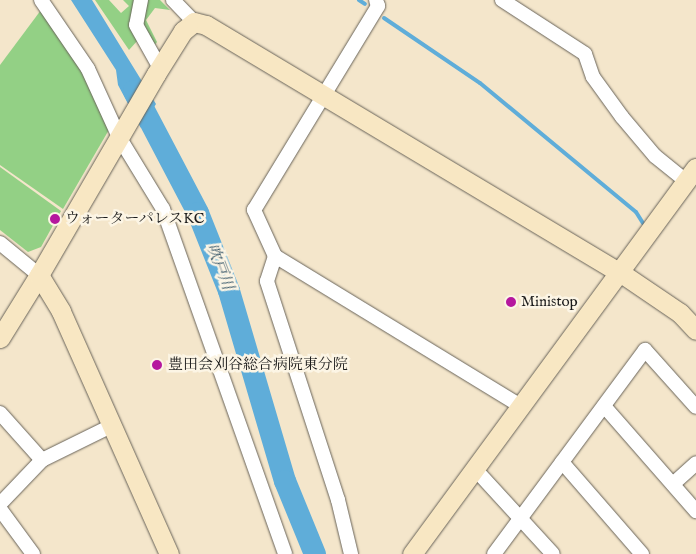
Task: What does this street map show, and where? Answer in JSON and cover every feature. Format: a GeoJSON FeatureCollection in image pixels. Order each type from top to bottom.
{"type":"FeatureCollection","features":[{"type":"Feature","properties":{"kind":"street"},"geometry":{"type":"LineString","coordinates":[[41,0],[88,69],[163,209],[285,554]]}},
{"type":"Feature","properties":{"kind":"street"},"geometry":{"type":"LineString","coordinates":[[141,0],[136,25],[158,71]]}},
{"type":"Feature","properties":{"kind":"street"},"geometry":{"type":"LineString","coordinates":[[173,0],[194,22],[206,25],[620,273],[680,313],[696,330]]}},
{"type":"Feature","properties":{"kind":"street"},"geometry":{"type":"LineString","coordinates":[[376,0],[378,6],[254,210],[275,256],[521,406]]}},
{"type":"Feature","properties":{"kind":"street"},"geometry":{"type":"LineString","coordinates":[[412,554],[693,172],[655,156],[622,117],[594,76],[584,54],[502,0]]}},
{"type":"Feature","properties":{"kind":"street"},"geometry":{"type":"LineString","coordinates":[[0,338],[158,71],[183,31],[194,22]]}},
{"type":"Feature","properties":{"kind":"street"},"geometry":{"type":"LineString","coordinates":[[0,243],[39,275],[61,311],[169,554]]}},
{"type":"Feature","properties":{"kind":"street"},"geometry":{"type":"LineString","coordinates":[[275,256],[267,281],[338,500],[351,554]]}},
{"type":"Feature","properties":{"kind":"street"},"geometry":{"type":"LineString","coordinates":[[494,554],[521,515],[645,350],[696,407]]}},
{"type":"Feature","properties":{"kind":"street"},"geometry":{"type":"LineString","coordinates":[[604,406],[696,511]]}},
{"type":"Feature","properties":{"kind":"street"},"geometry":{"type":"LineString","coordinates":[[0,412],[42,460]]}},
{"type":"Feature","properties":{"kind":"street"},"geometry":{"type":"LineString","coordinates":[[0,504],[42,460],[112,426]]}},
{"type":"Feature","properties":{"kind":"street"},"geometry":{"type":"LineString","coordinates":[[562,462],[642,554]]}},
{"type":"Feature","properties":{"kind":"street"},"geometry":{"type":"LineString","coordinates":[[673,484],[696,463]]}},
{"type":"Feature","properties":{"kind":"street"},"geometry":{"type":"LineString","coordinates":[[475,469],[521,515],[553,554]]}},
{"type":"Feature","properties":{"kind":"street"},"geometry":{"type":"LineString","coordinates":[[0,509],[33,554]]}},
{"type":"Feature","properties":{"kind":"green space"},"geometry":{"type":"Polygon","coordinates":[[[95,0],[109,0],[121,13],[129,6],[123,0],[160,0],[170,10],[155,8],[146,20],[157,42],[146,57],[138,40],[129,50],[95,0]]]}},
{"type":"Feature","properties":{"kind":"green space"},"geometry":{"type":"Polygon","coordinates":[[[41,10],[82,71],[110,128],[63,209],[0,165],[0,65],[41,10]]]}},
{"type":"Feature","properties":{"kind":"green space"},"geometry":{"type":"Polygon","coordinates":[[[0,167],[61,211],[41,247],[28,252],[0,230],[0,167]]]}},
{"type":"Feature","properties":{"kind":"water"},"geometry":{"type":"Polygon","coordinates":[[[71,0],[92,0],[156,104],[141,128],[118,85],[116,70],[71,0]]]}},
{"type":"Feature","properties":{"kind":"waterway"},"geometry":{"type":"LineString","coordinates":[[359,0],[365,4]]}},
{"type":"Feature","properties":{"kind":"waterway"},"geometry":{"type":"LineString","coordinates":[[384,18],[480,83],[636,212],[643,223]]}},
{"type":"Feature","properties":{"kind":"waterway","name":"吹戸川"},"geometry":{"type":"LineString","coordinates":[[134,91],[198,213],[229,291],[285,481],[315,554]]}},
{"type":"Feature","properties":{"kind":"place","name":"ウォーターパレスKC"},"geometry":{"type":"Point","coordinates":[55,219]}},
{"type":"Feature","properties":{"kind":"place","name":"Ministop"},"geometry":{"type":"Point","coordinates":[511,302]}},
{"type":"Feature","properties":{"kind":"place","name":"豊田会刈谷総合病院東分院"},"geometry":{"type":"Point","coordinates":[157,365]}}]}
